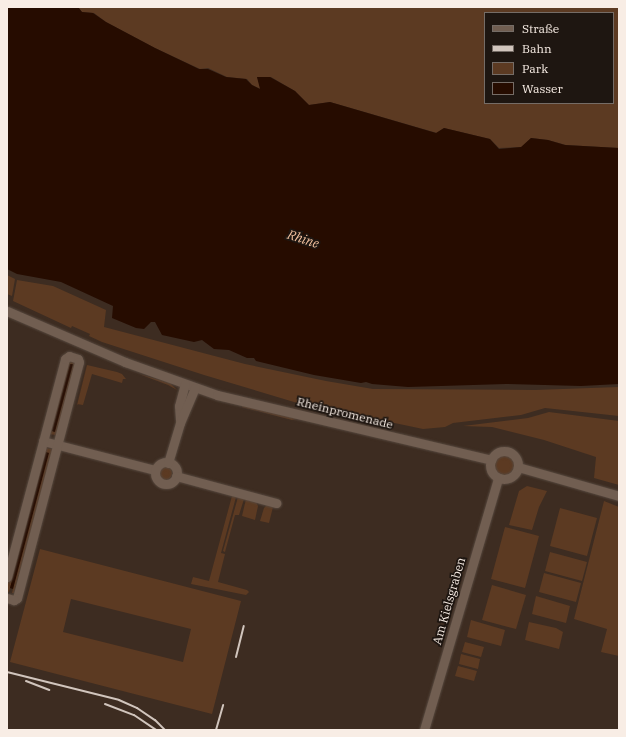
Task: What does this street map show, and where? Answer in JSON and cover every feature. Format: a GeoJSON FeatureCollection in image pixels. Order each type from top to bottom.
{"type":"FeatureCollection","features":[{"type":"Feature","properties":{"kind":"street","name":"Rheinpromenade"},"geometry":{"type":"LineString","coordinates":[[7,311],[125,362],[195,388],[236,400],[260,404],[491,460]]}},
{"type":"Feature","properties":{"kind":"street"},"geometry":{"type":"LineString","coordinates":[[7,577],[65,359],[69,356],[78,359],[79,362],[58,444],[17,598],[14,600],[7,598]]}},
{"type":"Feature","properties":{"kind":"street"},"geometry":{"type":"LineString","coordinates":[[180,423],[179,406],[185,384]]}},
{"type":"Feature","properties":{"kind":"street"},"geometry":{"type":"LineString","coordinates":[[168,463],[180,423],[195,388]]}},
{"type":"Feature","properties":{"kind":"street"},"geometry":{"type":"LineString","coordinates":[[43,441],[155,470]]}},
{"type":"Feature","properties":{"kind":"street"},"geometry":{"type":"LineString","coordinates":[[500,452],[509,452],[516,458],[518,467],[513,476],[508,479],[498,478],[491,471],[491,460],[500,452]]}},
{"type":"Feature","properties":{"kind":"street"},"geometry":{"type":"LineString","coordinates":[[168,463],[176,469],[176,476],[170,483],[163,484],[155,478],[155,470],[159,465],[168,463]]}},
{"type":"Feature","properties":{"kind":"street"},"geometry":{"type":"LineString","coordinates":[[518,467],[619,496]]}},
{"type":"Feature","properties":{"kind":"street"},"geometry":{"type":"LineString","coordinates":[[176,476],[276,503]]}},
{"type":"Feature","properties":{"kind":"street","name":"Am Kielsgraben"},"geometry":{"type":"LineString","coordinates":[[424,730],[498,478]]}},
{"type":"Feature","properties":{"kind":"green space"},"geometry":{"type":"Polygon","coordinates":[[[78,7],[619,7],[619,148],[566,145],[548,140],[531,138],[522,147],[499,148],[490,139],[444,128],[437,133],[330,102],[309,105],[295,91],[271,77],[257,77],[261,89],[252,85],[247,79],[227,77],[208,68],[200,69],[155,48],[106,22],[94,13],[82,12],[78,7]]]}},
{"type":"Feature","properties":{"kind":"green space"},"geometry":{"type":"Polygon","coordinates":[[[7,275],[15,279],[12,296],[7,294],[7,275]]]}},
{"type":"Feature","properties":{"kind":"green space"},"geometry":{"type":"Polygon","coordinates":[[[17,280],[53,286],[106,310],[104,327],[245,364],[373,389],[535,390],[619,387],[619,416],[545,408],[521,415],[453,423],[445,427],[423,429],[385,421],[364,420],[304,405],[102,342],[89,336],[90,334],[72,326],[71,328],[13,301],[17,280]]]}},
{"type":"Feature","properties":{"kind":"green space"},"geometry":{"type":"Polygon","coordinates":[[[67,360],[76,362],[56,435],[49,434],[67,360]],[[70,364],[52,431],[54,432],[73,365],[70,364]]]}},
{"type":"Feature","properties":{"kind":"green space"},"geometry":{"type":"Polygon","coordinates":[[[87,365],[117,372],[122,374],[126,379],[123,379],[122,383],[92,374],[83,405],[77,404],[87,365]]]}},
{"type":"Feature","properties":{"kind":"green space"},"geometry":{"type":"Polygon","coordinates":[[[139,374],[170,383],[177,390],[168,385],[139,374]]]}},
{"type":"Feature","properties":{"kind":"green space"},"geometry":{"type":"Polygon","coordinates":[[[242,405],[301,418],[292,420],[242,407],[242,405]]]}},
{"type":"Feature","properties":{"kind":"green space"},"geometry":{"type":"Polygon","coordinates":[[[549,412],[619,421],[619,485],[594,478],[596,457],[544,440],[492,427],[463,426],[528,418],[549,412]]]}},
{"type":"Feature","properties":{"kind":"green space"},"geometry":{"type":"Polygon","coordinates":[[[44,448],[53,449],[14,593],[12,593],[46,452],[9,592],[7,591],[7,587],[44,448]]]}},
{"type":"Feature","properties":{"kind":"green space"},"geometry":{"type":"Polygon","coordinates":[[[504,455],[511,458],[514,465],[511,472],[504,475],[497,472],[494,465],[497,458],[504,455]]]}},
{"type":"Feature","properties":{"kind":"green space"},"geometry":{"type":"Polygon","coordinates":[[[162,466],[168,466],[172,470],[172,476],[168,480],[162,480],[158,476],[158,470],[162,466]]]}},
{"type":"Feature","properties":{"kind":"green space"},"geometry":{"type":"Polygon","coordinates":[[[527,486],[547,491],[539,507],[532,530],[509,525],[519,491],[527,486]]]}},
{"type":"Feature","properties":{"kind":"green space"},"geometry":{"type":"Polygon","coordinates":[[[232,496],[236,497],[221,553],[225,554],[218,582],[247,590],[249,592],[246,595],[191,584],[193,577],[209,581],[232,496]]]}},
{"type":"Feature","properties":{"kind":"green space"},"geometry":{"type":"Polygon","coordinates":[[[238,497],[244,499],[239,515],[235,515],[225,552],[223,551],[238,497]]]}},
{"type":"Feature","properties":{"kind":"green space"},"geometry":{"type":"Polygon","coordinates":[[[246,499],[256,502],[258,506],[255,520],[242,516],[246,499]]]}},
{"type":"Feature","properties":{"kind":"green space"},"geometry":{"type":"Polygon","coordinates":[[[604,501],[619,507],[619,656],[601,652],[607,629],[574,619],[604,501]]]}},
{"type":"Feature","properties":{"kind":"green space"},"geometry":{"type":"Polygon","coordinates":[[[267,505],[273,507],[269,523],[260,521],[264,508],[267,505]]]}},
{"type":"Feature","properties":{"kind":"green space"},"geometry":{"type":"Polygon","coordinates":[[[560,508],[597,518],[587,556],[550,546],[560,508]]]}},
{"type":"Feature","properties":{"kind":"green space"},"geometry":{"type":"Polygon","coordinates":[[[505,527],[539,536],[525,588],[491,579],[505,527]]]}},
{"type":"Feature","properties":{"kind":"green space"},"geometry":{"type":"Polygon","coordinates":[[[40,549],[241,601],[212,714],[10,662],[40,549]],[[71,599],[63,632],[183,662],[191,629],[71,599]]]}},
{"type":"Feature","properties":{"kind":"green space"},"geometry":{"type":"Polygon","coordinates":[[[550,552],[587,562],[582,581],[545,571],[550,552]]]}},
{"type":"Feature","properties":{"kind":"green space"},"geometry":{"type":"Polygon","coordinates":[[[544,573],[581,583],[576,602],[539,592],[544,573]]]}},
{"type":"Feature","properties":{"kind":"green space"},"geometry":{"type":"Polygon","coordinates":[[[492,585],[526,595],[516,629],[482,620],[492,585]]]}},
{"type":"Feature","properties":{"kind":"green space"},"geometry":{"type":"Polygon","coordinates":[[[536,596],[570,606],[566,623],[532,614],[536,596]]]}},
{"type":"Feature","properties":{"kind":"green space"},"geometry":{"type":"Polygon","coordinates":[[[471,620],[505,630],[501,646],[467,637],[471,620]]]}},
{"type":"Feature","properties":{"kind":"green space"},"geometry":{"type":"Polygon","coordinates":[[[529,622],[556,628],[563,632],[559,649],[525,640],[529,622]]]}},
{"type":"Feature","properties":{"kind":"green space"},"geometry":{"type":"Polygon","coordinates":[[[465,642],[484,647],[481,657],[462,652],[465,642]]]}},
{"type":"Feature","properties":{"kind":"green space"},"geometry":{"type":"Polygon","coordinates":[[[461,654],[480,659],[478,669],[459,664],[461,654]]]}},
{"type":"Feature","properties":{"kind":"green space"},"geometry":{"type":"Polygon","coordinates":[[[458,666],[477,671],[474,681],[455,676],[458,666]]]}},
{"type":"Feature","properties":{"kind":"water","name":"Rhine"},"geometry":{"type":"Polygon","coordinates":[[[7,7],[78,7],[82,12],[93,13],[106,22],[155,48],[199,69],[208,69],[226,77],[246,79],[252,85],[260,89],[257,77],[270,77],[295,91],[309,105],[330,102],[436,133],[444,128],[490,139],[499,149],[521,147],[531,138],[548,140],[565,145],[619,148],[619,384],[581,386],[506,384],[408,387],[372,384],[366,382],[361,383],[314,375],[256,361],[254,358],[247,358],[229,350],[214,349],[202,340],[194,342],[162,335],[155,322],[151,322],[144,329],[136,328],[112,318],[113,306],[61,282],[17,274],[7,269],[7,7]]]}},
{"type":"Feature","properties":{"kind":"water"},"geometry":{"type":"Polygon","coordinates":[[[70,364],[73,364],[55,432],[52,431],[70,364]]]}},
{"type":"Feature","properties":{"kind":"water"},"geometry":{"type":"Polygon","coordinates":[[[46,452],[49,453],[13,589],[10,588],[46,452]]]}},
{"type":"Feature","properties":{"kind":"railway"},"geometry":{"type":"LineString","coordinates":[[236,657],[244,626]]}},
{"type":"Feature","properties":{"kind":"railway"},"geometry":{"type":"LineString","coordinates":[[7,672],[119,700],[137,708],[155,720],[165,730]]}},
{"type":"Feature","properties":{"kind":"railway"},"geometry":{"type":"LineString","coordinates":[[26,681],[49,690]]}},
{"type":"Feature","properties":{"kind":"railway"},"geometry":{"type":"LineString","coordinates":[[105,704],[134,715],[156,730]]}},
{"type":"Feature","properties":{"kind":"railway"},"geometry":{"type":"LineString","coordinates":[[216,730],[223,705]]}}]}
